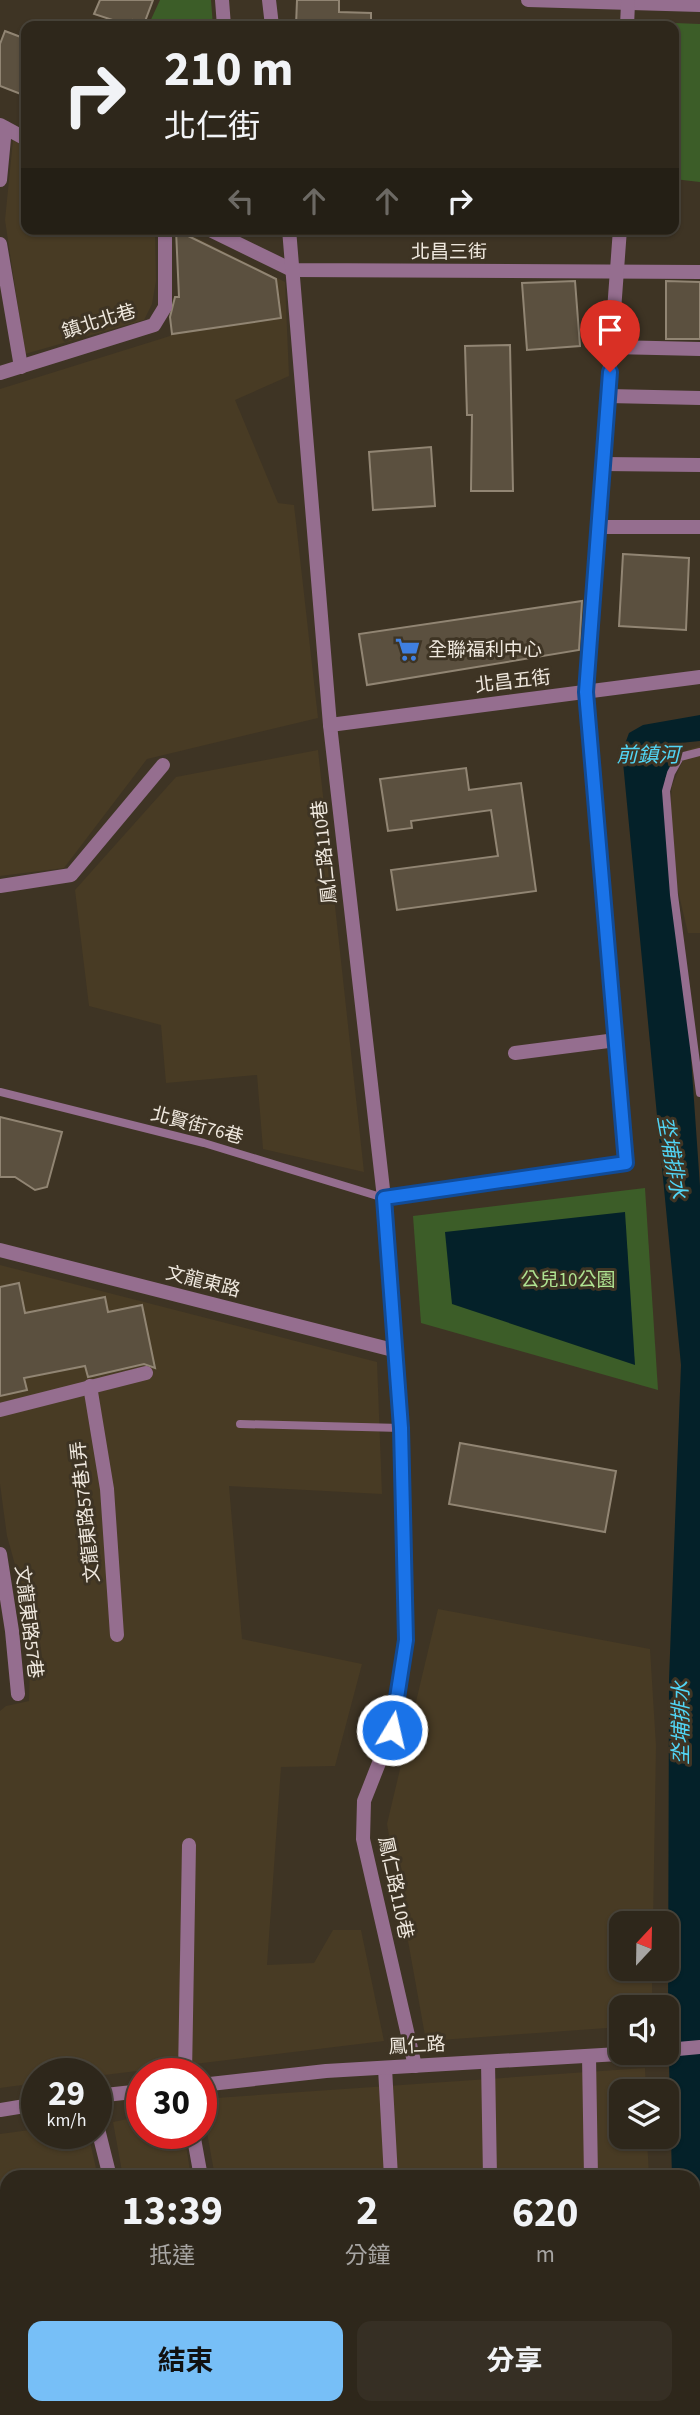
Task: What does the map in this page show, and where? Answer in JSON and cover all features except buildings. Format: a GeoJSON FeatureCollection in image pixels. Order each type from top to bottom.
{"type":"FeatureCollection","features":[{"type":"Feature","properties":{"kind":"street"},"geometry":{"type":"LineString","coordinates":[[222,0],[224,21]]}},
{"type":"Feature","properties":{"kind":"street"},"geometry":{"type":"LineString","coordinates":[[269,0],[271,21]]}},
{"type":"Feature","properties":{"kind":"street"},"geometry":{"type":"LineString","coordinates":[[528,0],[700,5]]}},
{"type":"Feature","properties":{"kind":"street"},"geometry":{"type":"LineString","coordinates":[[627,21],[628,3]]}},
{"type":"Feature","properties":{"kind":"street"},"geometry":{"type":"LineString","coordinates":[[0,180],[2,126],[21,136]]}},
{"type":"Feature","properties":{"kind":"street","name":"鎮北北巷"},"geometry":{"type":"LineString","coordinates":[[0,373],[153,325],[160,319],[167,289],[165,235]]}},
{"type":"Feature","properties":{"kind":"street","name":"北昌三街"},"geometry":{"type":"LineString","coordinates":[[221,235],[292,270],[700,272]]}},
{"type":"Feature","properties":{"kind":"street"},"geometry":{"type":"LineString","coordinates":[[243,235],[244,246]]}},
{"type":"Feature","properties":{"kind":"street","name":"鳳仁路110巷"},"geometry":{"type":"LineString","coordinates":[[289,235],[330,725],[384,1198],[401,1428],[406,1640],[392,1730],[364,1801],[363,1839],[415,2066]]}},
{"type":"Feature","properties":{"kind":"street"},"geometry":{"type":"LineString","coordinates":[[384,1198],[626,1163],[586,692],[620,235]]}},
{"type":"Feature","properties":{"kind":"street"},"geometry":{"type":"LineString","coordinates":[[0,244],[21,367]]}},
{"type":"Feature","properties":{"kind":"street"},"geometry":{"type":"LineString","coordinates":[[612,347],[700,349]]}},
{"type":"Feature","properties":{"kind":"street"},"geometry":{"type":"LineString","coordinates":[[608,396],[700,398]]}},
{"type":"Feature","properties":{"kind":"street"},"geometry":{"type":"LineString","coordinates":[[602,464],[700,465]]}},
{"type":"Feature","properties":{"kind":"street"},"geometry":{"type":"LineString","coordinates":[[597,527],[700,527]]}},
{"type":"Feature","properties":{"kind":"street","name":"北昌五街"},"geometry":{"type":"LineString","coordinates":[[330,725],[700,677]]}},
{"type":"Feature","properties":{"kind":"street"},"geometry":{"type":"LineString","coordinates":[[0,886],[71,876],[163,765]]}},
{"type":"Feature","properties":{"kind":"street"},"geometry":{"type":"LineString","coordinates":[[515,1052],[616,1040]]}},
{"type":"Feature","properties":{"kind":"street","name":"文龍東路"},"geometry":{"type":"LineString","coordinates":[[0,1250],[397,1351]]}},
{"type":"Feature","properties":{"kind":"street"},"geometry":{"type":"LineString","coordinates":[[0,1410],[146,1373]]}},
{"type":"Feature","properties":{"kind":"street","name":"文龍東路57巷1弄"},"geometry":{"type":"LineString","coordinates":[[90,1386],[107,1489],[117,1635]]}},
{"type":"Feature","properties":{"kind":"street","name":"文龍東路57巷"},"geometry":{"type":"LineString","coordinates":[[0,1554],[18,1694]]}},
{"type":"Feature","properties":{"kind":"street"},"geometry":{"type":"LineString","coordinates":[[185,2058],[189,1845]]}},
{"type":"Feature","properties":{"kind":"street"},"geometry":{"type":"LineString","coordinates":[[679,2049],[699,2047]]}},
{"type":"Feature","properties":{"kind":"street","name":"鳳仁路"},"geometry":{"type":"LineString","coordinates":[[217,2084],[385,2068],[609,2055]]}},
{"type":"Feature","properties":{"kind":"street"},"geometry":{"type":"LineString","coordinates":[[589,2056],[591,2170]]}},
{"type":"Feature","properties":{"kind":"street"},"geometry":{"type":"LineString","coordinates":[[488,2062],[490,2170]]}},
{"type":"Feature","properties":{"kind":"street"},"geometry":{"type":"LineString","coordinates":[[385,2068],[391,2170]]}},
{"type":"Feature","properties":{"kind":"street"},"geometry":{"type":"LineString","coordinates":[[0,2110],[21,2107]]}},
{"type":"Feature","properties":{"kind":"street"},"geometry":{"type":"LineString","coordinates":[[103,2149],[108,2170]]}},
{"type":"Feature","properties":{"kind":"street"},"geometry":{"type":"LineString","coordinates":[[196,2149],[200,2170]]}},
{"type":"Feature","properties":{"kind":"lane"},"geometry":{"type":"LineString","coordinates":[[700,752],[680,757],[671,773],[666,791],[674,895],[700,1093]]}},
{"type":"Feature","properties":{"kind":"lane","name":"北賢街76巷"},"geometry":{"type":"LineString","coordinates":[[0,1092],[204,1143],[384,1198]]}},
{"type":"Feature","properties":{"kind":"lane"},"geometry":{"type":"LineString","coordinates":[[240,1424],[401,1428]]}},
{"type":"Feature","properties":{"kind":"shaded area"},"geometry":{"type":"Polygon","coordinates":[[[13,140],[21,144],[21,235],[155,235],[156,281],[152,304],[144,320],[25,354],[5,220],[13,140]]]}},
{"type":"Feature","properties":{"kind":"shaded area"},"geometry":{"type":"Polygon","coordinates":[[[179,235],[191,235],[285,282],[289,376],[235,400],[278,503],[294,505],[318,718],[147,759],[64,868],[0,876],[0,389],[170,336],[181,309],[179,235]]]}},
{"type":"Feature","properties":{"kind":"shaded area"},"geometry":{"type":"Polygon","coordinates":[[[700,746],[700,933],[688,933],[668,849],[672,786],[687,750],[700,746]]]}},
{"type":"Feature","properties":{"kind":"shaded area"},"geometry":{"type":"Polygon","coordinates":[[[318,750],[364,1172],[263,1149],[257,1075],[166,1083],[161,1025],[89,1006],[75,890],[176,777],[318,750]]]}},
{"type":"Feature","properties":{"kind":"shaded area"},"geometry":{"type":"Polygon","coordinates":[[[0,1265],[377,1362],[382,1494],[229,1486],[242,1639],[362,1664],[335,1766],[281,1767],[267,1965],[314,1963],[333,1930],[361,1930],[384,2041],[217,2061],[217,2058],[126,2058],[126,2072],[112,2074],[112,2058],[21,2058],[21,2085],[0,2088],[0,1711],[6,1706],[29,1701],[31,1622],[7,1536],[0,1484],[0,1265]]]}},
{"type":"Feature","properties":{"kind":"shaded area"},"geometry":{"type":"Polygon","coordinates":[[[438,1609],[650,1649],[656,1746],[653,1911],[609,1911],[609,1981],[652,1981],[652,1995],[609,1995],[609,2028],[426,2041],[387,1824],[438,1609]]]}},
{"type":"Feature","properties":{"kind":"shaded area"},"geometry":{"type":"Polygon","coordinates":[[[645,2068],[645,2079],[609,2079],[609,2149],[648,2149],[649,2170],[214,2170],[210,2149],[217,2149],[217,2098],[645,2068]]]}},
{"type":"Feature","properties":{"kind":"shaded area"},"geometry":{"type":"Polygon","coordinates":[[[126,2119],[126,2149],[187,2149],[190,2170],[122,2170],[113,2122],[126,2119]]]}},
{"type":"Feature","properties":{"kind":"shaded area"},"geometry":{"type":"Polygon","coordinates":[[[21,2131],[21,2149],[92,2149],[96,2170],[0,2170],[0,2134],[21,2131]]]}},
{"type":"Feature","properties":{"kind":"green space"},"geometry":{"type":"Polygon","coordinates":[[[160,0],[211,0],[213,21],[150,21],[160,0]]]}},
{"type":"Feature","properties":{"kind":"green space"},"geometry":{"type":"Polygon","coordinates":[[[679,23],[700,24],[700,182],[679,180],[679,23]]]}},
{"type":"Feature","properties":{"kind":"green space","name":"公兒10公園"},"geometry":{"type":"Polygon","coordinates":[[[645,1188],[658,1390],[421,1323],[413,1216],[645,1188]]]}},
{"type":"Feature","properties":{"kind":"water","name":"前鎮河"},"geometry":{"type":"Polygon","coordinates":[[[700,715],[700,741],[680,743],[665,779],[685,972],[700,1186],[700,2170],[672,2170],[671,2149],[679,2149],[679,2079],[669,2079],[669,2065],[679,2065],[679,1995],[668,1995],[668,1981],[679,1981],[679,1911],[668,1911],[669,1680],[681,1365],[622,752],[629,733],[643,725],[700,715]]]}},
{"type":"Feature","properties":{"kind":"water"},"geometry":{"type":"Polygon","coordinates":[[[625,1212],[635,1365],[452,1304],[445,1232],[625,1212]]]}},
{"type":"Feature","properties":{"kind":"place","name":"全聯福利中心"},"geometry":{"type":"Point","coordinates":[408,650]}},
{"type":"Feature","properties":{"kind":"route"},"geometry":{"type":"LineString","coordinates":[[392,1730],[406,1640],[401,1428],[384,1198],[626,1163],[586,692],[610,372]]}},
{"type":"Feature","properties":{"kind":"water label","name":"坔埔排水"},"geometry":{"type":"Point","coordinates":[672,1157]}},
{"type":"Feature","properties":{"kind":"water label","name":"坔埔排水"},"geometry":{"type":"Point","coordinates":[681,1723]}}]}
